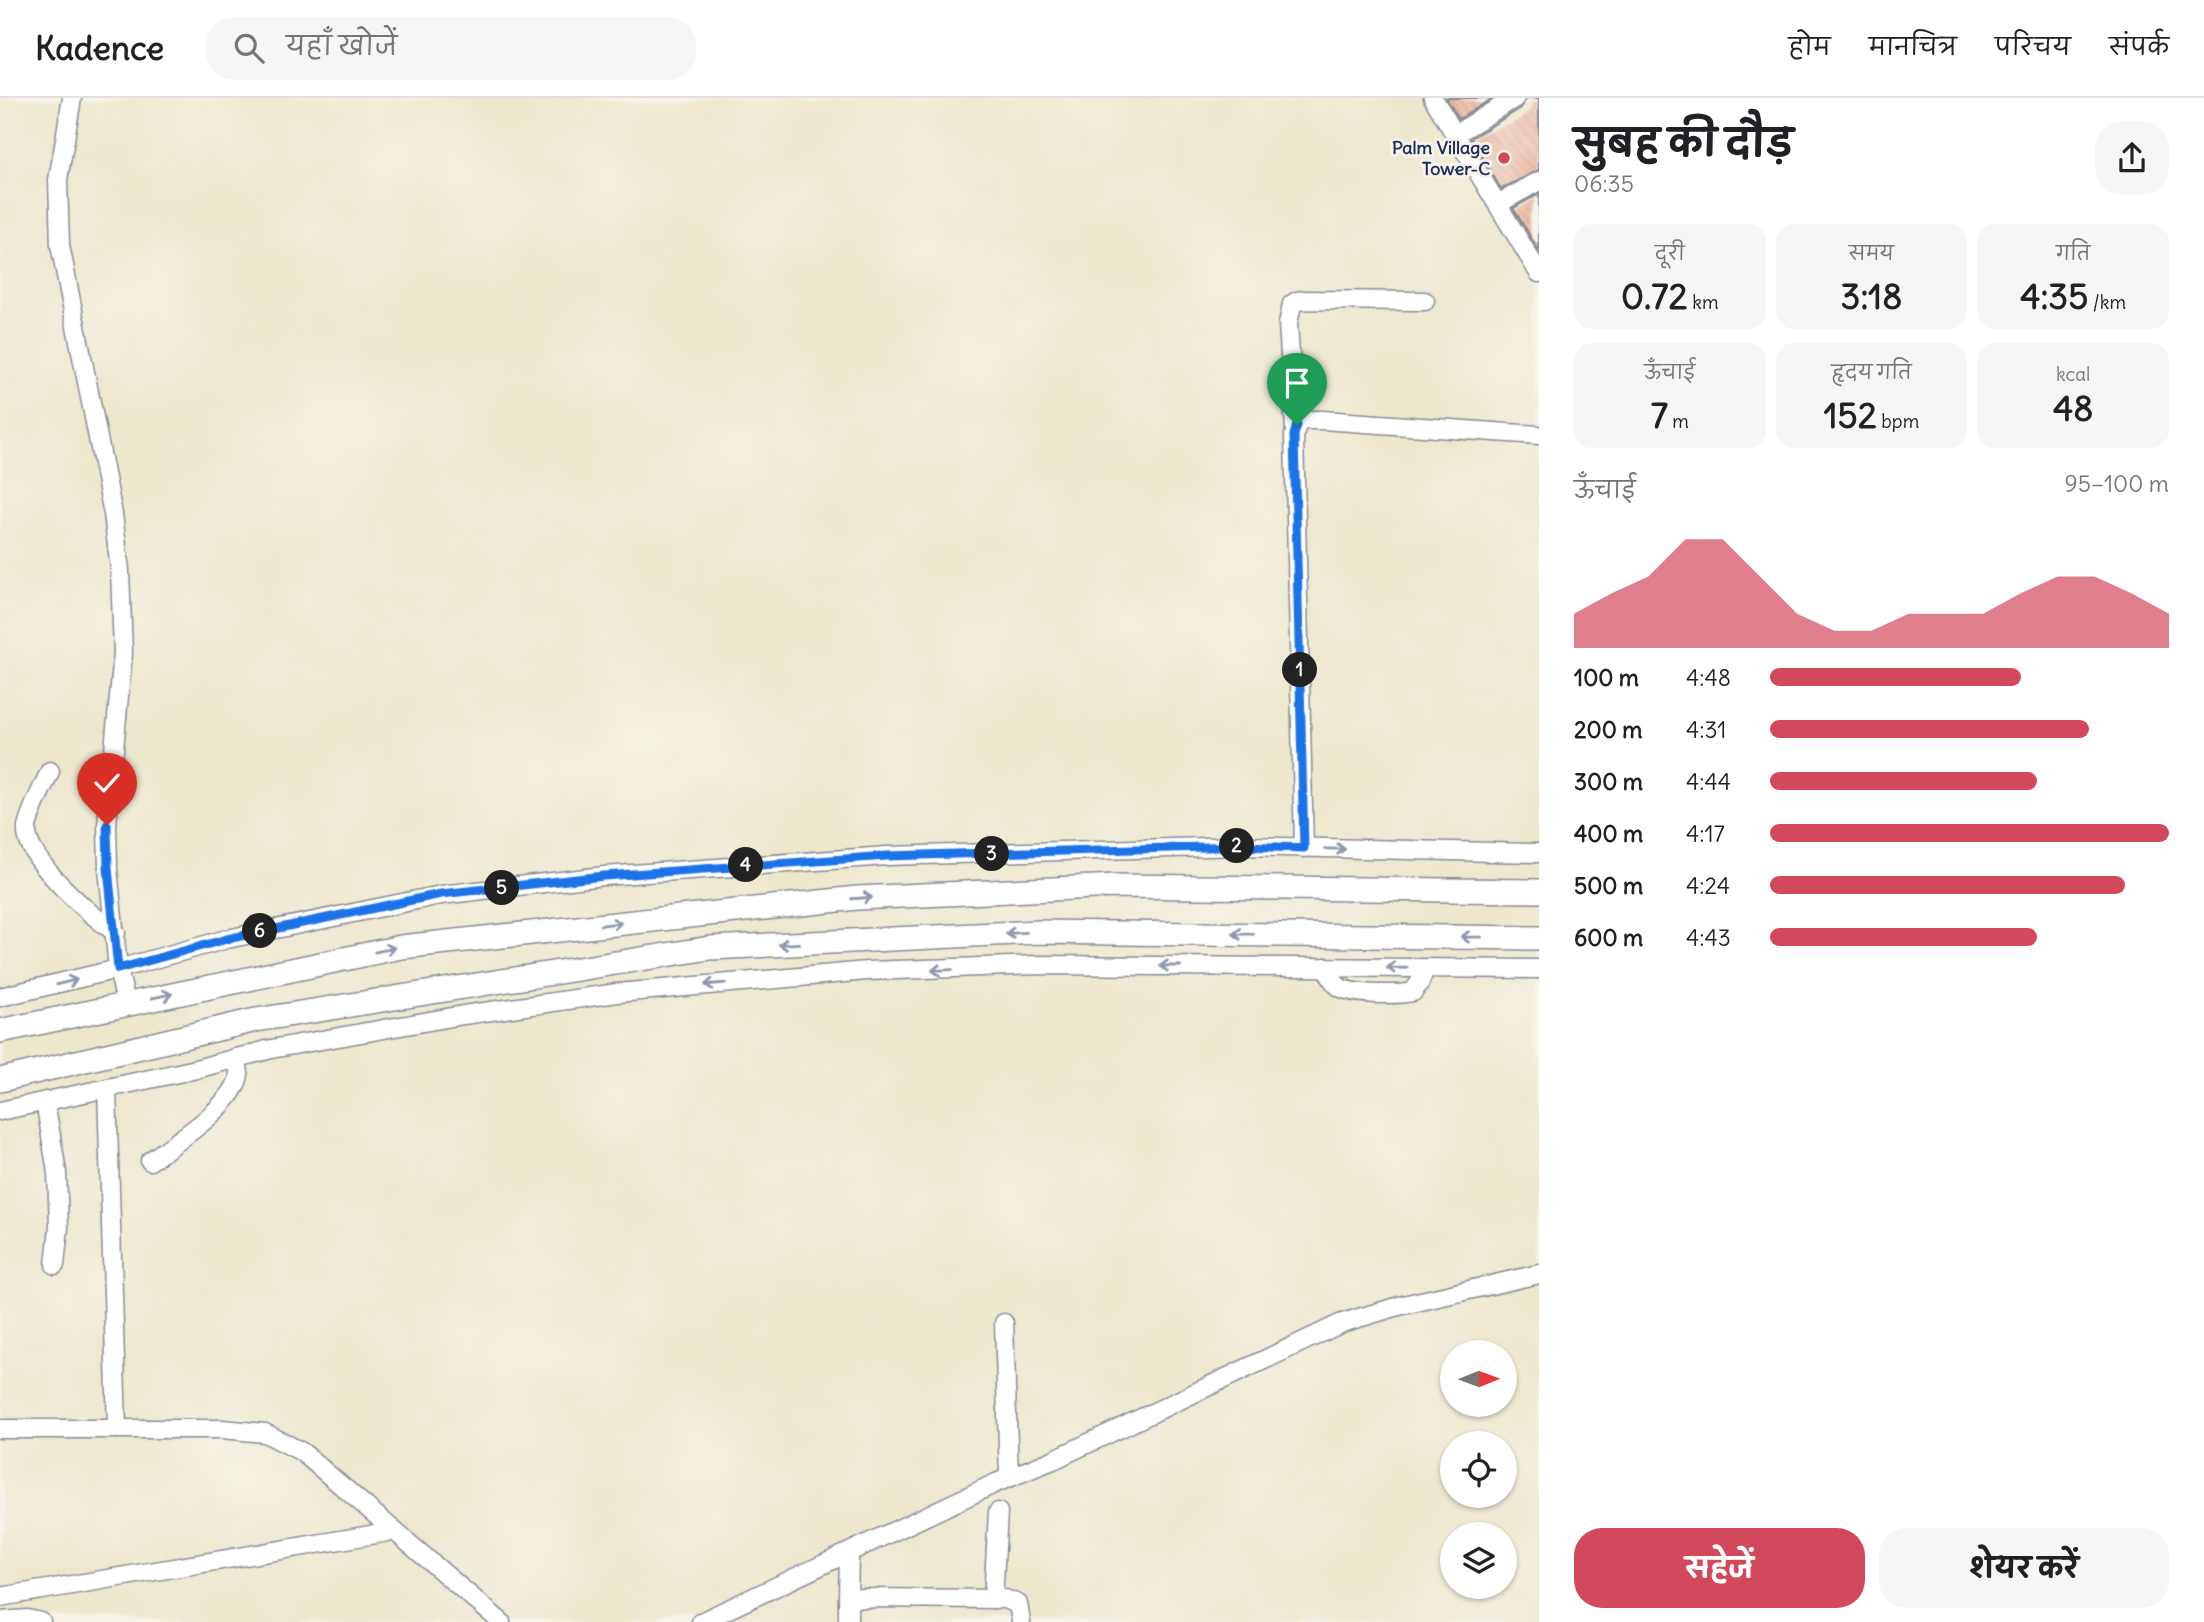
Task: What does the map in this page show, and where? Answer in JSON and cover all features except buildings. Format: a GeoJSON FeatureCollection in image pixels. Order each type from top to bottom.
{"type":"FeatureCollection","features":[{"type":"Feature","properties":{"kind":"main road"},"geometry":{"type":"LineString","coordinates":[[0,1031],[401,947],[857,898],[1117,886],[1539,891]]}},
{"type":"Feature","properties":{"kind":"main road"},"geometry":{"type":"LineString","coordinates":[[0,1080],[256,1020],[710,948],[1037,932],[1539,938]]}},
{"type":"Feature","properties":{"kind":"street"},"geometry":{"type":"LineString","coordinates":[[72,98],[58,180],[60,245],[113,514],[123,625],[123,653],[107,825],[108,868],[118,969],[126,1003]]}},
{"type":"Feature","properties":{"kind":"street"},"geometry":{"type":"LineString","coordinates":[[1433,98],[1539,274]]}},
{"type":"Feature","properties":{"kind":"street"},"geometry":{"type":"LineString","coordinates":[[1454,135],[1515,98]]}},
{"type":"Feature","properties":{"kind":"street"},"geometry":{"type":"LineString","coordinates":[[1498,204],[1539,181]]}},
{"type":"Feature","properties":{"kind":"street"},"geometry":{"type":"LineString","coordinates":[[1304,848],[1295,429],[1289,324],[1292,304],[1304,300],[1425,301]]}},
{"type":"Feature","properties":{"kind":"street"},"geometry":{"type":"LineString","coordinates":[[1295,429],[1302,420],[1314,419],[1539,435]]}},
{"type":"Feature","properties":{"kind":"street"},"geometry":{"type":"LineString","coordinates":[[50,771],[27,825],[28,838],[44,866],[71,897],[116,933]]}},
{"type":"Feature","properties":{"kind":"street"},"geometry":{"type":"LineString","coordinates":[[0,997],[227,939],[441,894],[604,876],[887,856],[1243,846],[1539,853]]}},
{"type":"Feature","properties":{"kind":"street"},"geometry":{"type":"LineString","coordinates":[[0,1111],[192,1070],[271,1049],[365,1031],[617,993],[867,971],[1040,965],[1539,970]]}},
{"type":"Feature","properties":{"kind":"street"},"geometry":{"type":"LineString","coordinates":[[1326,967],[1336,985],[1344,990],[1402,994],[1413,992],[1426,969]]}},
{"type":"Feature","properties":{"kind":"street"},"geometry":{"type":"LineString","coordinates":[[150,1161],[221,1107],[236,1086],[239,1073],[235,1058]]}},
{"type":"Feature","properties":{"kind":"street"},"geometry":{"type":"LineString","coordinates":[[107,1088],[117,1429]]}},
{"type":"Feature","properties":{"kind":"street"},"geometry":{"type":"LineString","coordinates":[[45,1101],[57,1172],[59,1227],[55,1265]]}},
{"type":"Feature","properties":{"kind":"street"},"geometry":{"type":"LineString","coordinates":[[701,1622],[1342,1323],[1411,1303],[1539,1274]]}},
{"type":"Feature","properties":{"kind":"street"},"geometry":{"type":"LineString","coordinates":[[1004,1323],[1009,1477]]}},
{"type":"Feature","properties":{"kind":"street"},"geometry":{"type":"LineString","coordinates":[[0,1429],[222,1429],[265,1433],[302,1452],[500,1622]]}},
{"type":"Feature","properties":{"kind":"street"},"geometry":{"type":"LineString","coordinates":[[993,1599],[998,1512]]}},
{"type":"Feature","properties":{"kind":"street"},"geometry":{"type":"LineString","coordinates":[[0,1597],[394,1531]]}},
{"type":"Feature","properties":{"kind":"street"},"geometry":{"type":"LineString","coordinates":[[848,1622],[849,1554]]}},
{"type":"Feature","properties":{"kind":"street"},"geometry":{"type":"LineString","coordinates":[[848,1598],[1005,1599],[1018,1604],[1021,1622]]}},
{"type":"Feature","properties":{"kind":"street"},"geometry":{"type":"LineString","coordinates":[[0,1621],[27,1619],[41,1622]]}},
{"type":"Feature","properties":{"kind":"place","name":"Palm Village Tower-C"},"geometry":{"type":"Point","coordinates":[1504,158]}},
{"type":"Feature","properties":{"kind":"route"},"geometry":{"type":"LineString","coordinates":[[107,825],[108,868],[118,969],[227,939],[441,894],[604,876],[887,856],[1243,846],[1304,848],[1294,435],[1297,425]]}}]}
